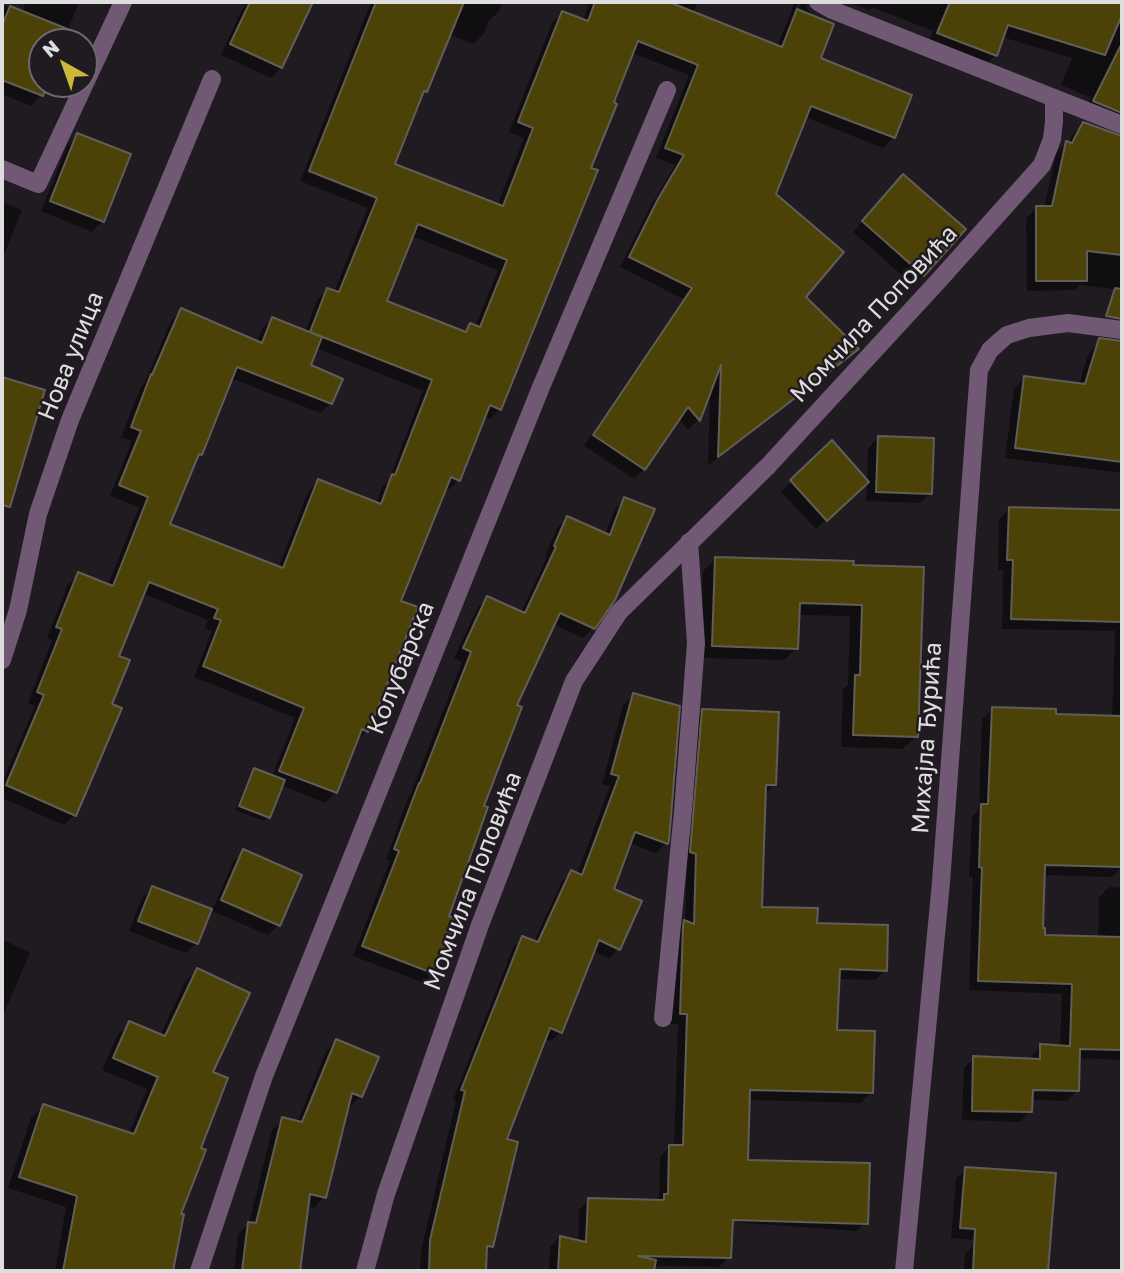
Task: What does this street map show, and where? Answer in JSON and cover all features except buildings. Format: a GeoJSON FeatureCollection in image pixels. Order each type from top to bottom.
{"type":"FeatureCollection","features":[{"type":"Feature","properties":{"kind":"street"},"geometry":{"type":"LineString","coordinates":[[2,169],[38,184],[123,2]]}},
{"type":"Feature","properties":{"kind":"street"},"geometry":{"type":"LineString","coordinates":[[825,6],[1122,125]]}},
{"type":"Feature","properties":{"kind":"street","name":"Нова улица"},"geometry":{"type":"LineString","coordinates":[[2,660],[18,611],[38,514],[70,420],[212,79]]}},
{"type":"Feature","properties":{"kind":"street","name":"Колубарска"},"geometry":{"type":"LineString","coordinates":[[199,1271],[264,1076],[541,387],[667,90]]}},
{"type":"Feature","properties":{"kind":"street","name":"Момчила Поповића"},"geometry":{"type":"LineString","coordinates":[[365,1271],[386,1194],[480,925],[574,681],[619,612],[777,456],[1042,165],[1052,139],[1054,98]]}},
{"type":"Feature","properties":{"kind":"street","name":"Михајла Ђурића"},"geometry":{"type":"LineString","coordinates":[[904,1271],[941,882],[979,370],[990,350],[1007,335],[1030,327],[1068,323],[1122,330]]}},
{"type":"Feature","properties":{"kind":"street"},"geometry":{"type":"LineString","coordinates":[[663,1018],[695,643],[689,542]]}}]}
